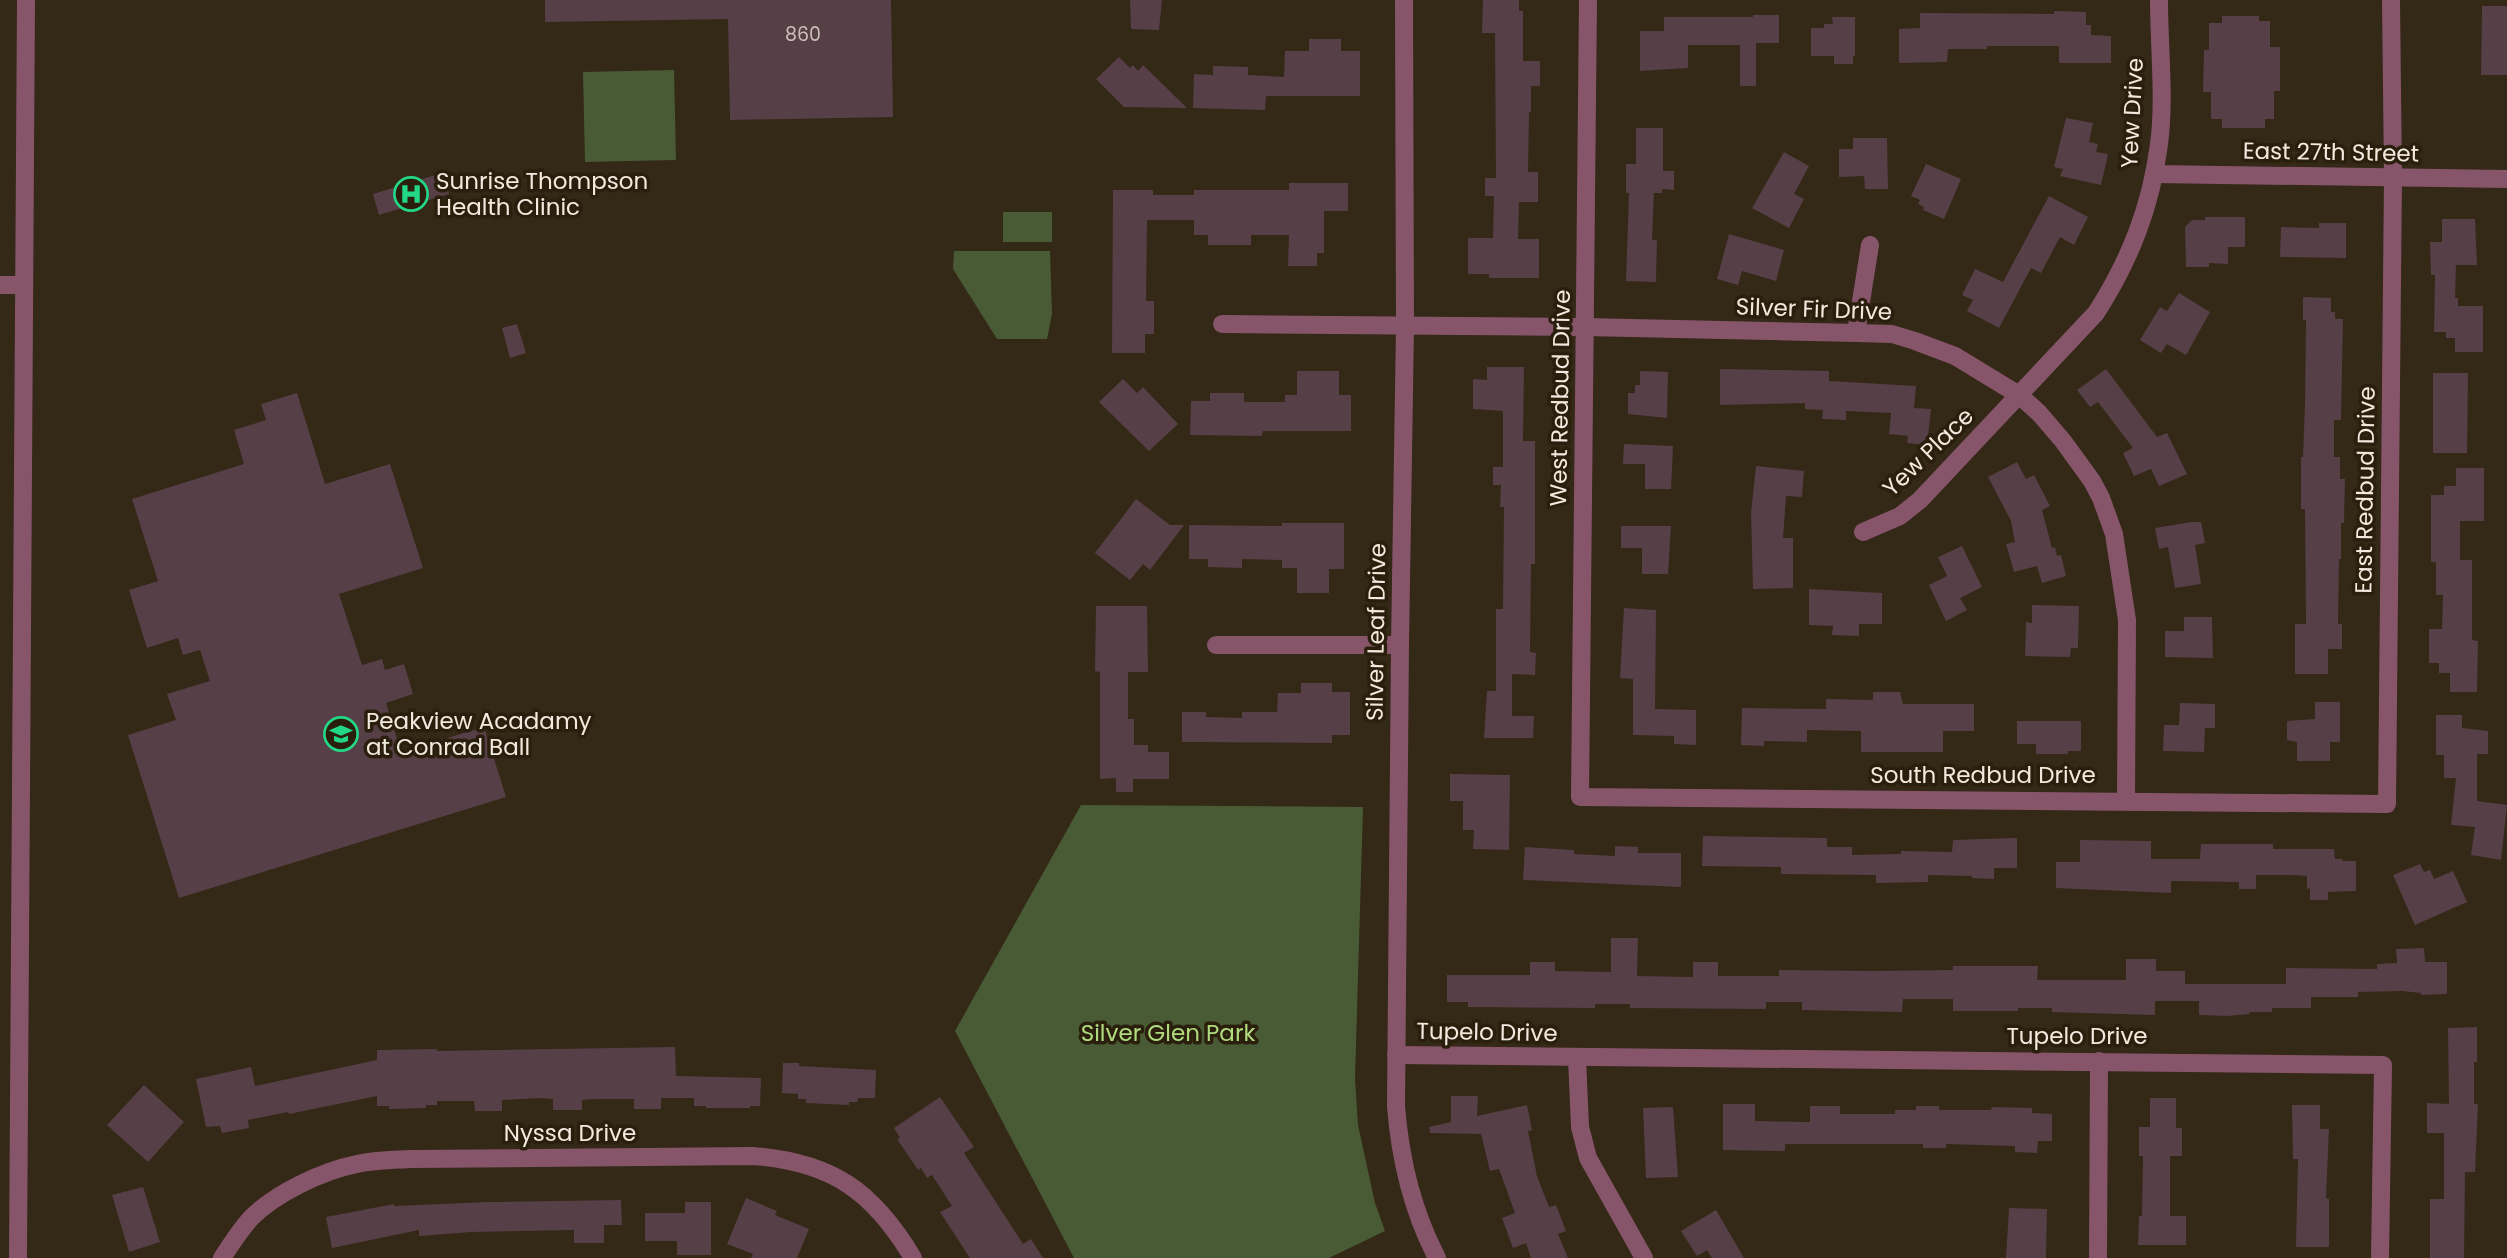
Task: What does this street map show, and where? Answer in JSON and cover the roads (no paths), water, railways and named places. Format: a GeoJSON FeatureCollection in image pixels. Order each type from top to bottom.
{"type":"FeatureCollection","features":[{"type":"Feature","properties":{"kind":"street"},"geometry":{"type":"LineString","coordinates":[[18,1258],[26,0]]}},
{"type":"Feature","properties":{"kind":"street","name":"Silver Leaf Drive"},"geometry":{"type":"LineString","coordinates":[[1404,0],[1405,326],[1396,1055],[1398,1132],[1411,1193],[1429,1256]]}},
{"type":"Feature","properties":{"kind":"street","name":"West Redbud Drive"},"geometry":{"type":"LineString","coordinates":[[1580,797],[1588,0]]}},
{"type":"Feature","properties":{"kind":"street","name":"Yew Drive"},"geometry":{"type":"LineString","coordinates":[[2019,395],[2096,313],[2118,279],[2139,233],[2147,210],[2160,129],[2159,0]]}},
{"type":"Feature","properties":{"kind":"street","name":"East Redbud Drive"},"geometry":{"type":"LineString","coordinates":[[2386,804],[2393,177],[2390,0]]}},
{"type":"Feature","properties":{"kind":"street","name":"East 27th Street"},"geometry":{"type":"LineString","coordinates":[[2154,174],[2507,179]]}},
{"type":"Feature","properties":{"kind":"street"},"geometry":{"type":"LineString","coordinates":[[1856,333],[1870,245]]}},
{"type":"Feature","properties":{"kind":"street"},"geometry":{"type":"LineString","coordinates":[[0,285],[24,285]]}},
{"type":"Feature","properties":{"kind":"street","name":"Silver Fir Drive"},"geometry":{"type":"LineString","coordinates":[[1222,324],[1585,327],[1892,334],[1955,356],[2019,395],[2063,440],[2101,498],[2114,534],[2127,620],[2126,801]]}},
{"type":"Feature","properties":{"kind":"street","name":"Yew Place"},"geometry":{"type":"LineString","coordinates":[[1863,532],[1900,516],[1920,500],[2019,395]]}},
{"type":"Feature","properties":{"kind":"street"},"geometry":{"type":"LineString","coordinates":[[1216,645],[1400,645]]}},
{"type":"Feature","properties":{"kind":"street","name":"South Redbud Drive"},"geometry":{"type":"LineString","coordinates":[[1580,797],[2386,804]]}},
{"type":"Feature","properties":{"kind":"street","name":"Tupelo Drive"},"geometry":{"type":"LineString","coordinates":[[1396,1055],[2383,1065],[2380,1258]]}},
{"type":"Feature","properties":{"kind":"street","name":"Tupelo Drive"},"geometry":{"type":"LineString","coordinates":[[1577,1058],[1580,1127],[1588,1158],[1644,1258]]}},
{"type":"Feature","properties":{"kind":"street"},"geometry":{"type":"LineString","coordinates":[[2098,1258],[2099,1061]]}},
{"type":"Feature","properties":{"kind":"street","name":"Nyssa Drive"},"geometry":{"type":"LineString","coordinates":[[222,1258],[253,1216],[314,1178],[358,1164],[411,1159],[752,1156],[779,1158],[806,1165],[844,1181],[885,1215],[913,1258]]}},
{"type":"Feature","properties":{"kind":"place","name":"Sunrise Thompson Health Clinic"},"geometry":{"type":"Point","coordinates":[411,194]}},
{"type":"Feature","properties":{"kind":"place","name":"Peakview Acadamy at Conrad Ball"},"geometry":{"type":"Point","coordinates":[341,734]}},
{"type":"Feature","properties":{"kind":"park label","name":"Silver Glen Park"},"geometry":{"type":"Point","coordinates":[1168,1033]}}]}
